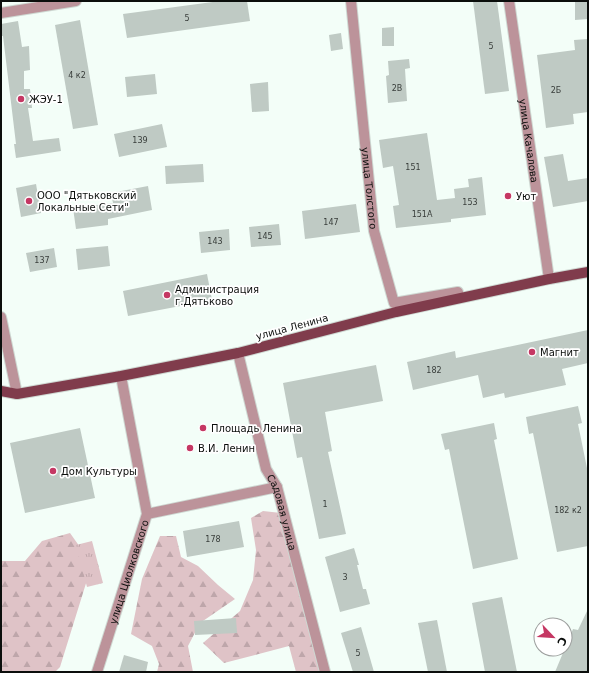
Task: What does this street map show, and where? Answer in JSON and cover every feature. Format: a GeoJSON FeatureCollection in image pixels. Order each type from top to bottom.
{"type":"FeatureCollection","features":[{"type":"Feature","properties":{"kind":"main road","name":"улица Ленина"},"geometry":{"type":"LineString","coordinates":[[1,391],[17,394],[121,376],[238,353],[396,312],[588,272]]}},
{"type":"Feature","properties":{"kind":"street"},"geometry":{"type":"LineString","coordinates":[[1,13],[76,1]]}},
{"type":"Feature","properties":{"kind":"street","name":"улица Толстого"},"geometry":{"type":"LineString","coordinates":[[351,1],[374,231],[394,303],[458,292],[459,298]]}},
{"type":"Feature","properties":{"kind":"street","name":"улица Качалова"},"geometry":{"type":"LineString","coordinates":[[509,1],[549,279]]}},
{"type":"Feature","properties":{"kind":"street"},"geometry":{"type":"LineString","coordinates":[[1,317],[5,351],[17,394]]}},
{"type":"Feature","properties":{"kind":"street","name":"Садовая улица"},"geometry":{"type":"LineString","coordinates":[[238,353],[266,468],[277,487],[325,672]]}},
{"type":"Feature","properties":{"kind":"street","name":"улица Циолковского"},"geometry":{"type":"LineString","coordinates":[[97,672],[147,514],[121,376]]}},
{"type":"Feature","properties":{"kind":"street"},"geometry":{"type":"LineString","coordinates":[[147,514],[277,487]]}},
{"type":"Feature","properties":{"kind":"green space"},"geometry":{"type":"Polygon","coordinates":[[[263,511],[281,513],[323,672],[296,672],[289,646],[224,663],[203,643],[240,611],[253,580],[256,550],[251,518],[263,511]]]}},
{"type":"Feature","properties":{"kind":"green space"},"geometry":{"type":"Polygon","coordinates":[[[70,533],[92,564],[60,667],[55,672],[1,672],[1,561],[25,561],[42,541],[70,533]]]}},
{"type":"Feature","properties":{"kind":"green space"},"geometry":{"type":"Polygon","coordinates":[[[160,536],[176,536],[181,557],[198,566],[235,599],[200,623],[188,646],[193,672],[157,672],[159,664],[152,646],[131,634],[142,579],[160,536]]]}},
{"type":"Feature","properties":{"kind":"green space"},"geometry":{"type":"Polygon","coordinates":[[[92,541],[103,583],[87,587],[76,545],[92,541]]]}},
{"type":"Feature","properties":{"kind":"building"},"geometry":{"type":"Polygon","coordinates":[[[220,1],[247,1],[250,21],[127,38],[123,14],[220,1]]]}},
{"type":"Feature","properties":{"kind":"building"},"geometry":{"type":"Polygon","coordinates":[[[473,1],[497,1],[509,91],[485,94],[473,1]]]}},
{"type":"Feature","properties":{"kind":"building"},"geometry":{"type":"Polygon","coordinates":[[[575,1],[588,1],[588,19],[575,20],[575,1]]]}},
{"type":"Feature","properties":{"kind":"building"},"geometry":{"type":"Polygon","coordinates":[[[80,20],[98,125],[73,129],[55,25],[80,20]]]}},
{"type":"Feature","properties":{"kind":"building"},"geometry":{"type":"Polygon","coordinates":[[[18,21],[22,47],[29,46],[30,70],[24,71],[24,89],[30,89],[32,108],[28,108],[33,141],[59,138],[61,151],[16,158],[14,144],[16,144],[3,36],[1,36],[1,24],[18,21]]]}},
{"type":"Feature","properties":{"kind":"building"},"geometry":{"type":"Polygon","coordinates":[[[394,27],[394,46],[382,46],[382,28],[394,27]]]}},
{"type":"Feature","properties":{"kind":"building"},"geometry":{"type":"Polygon","coordinates":[[[341,33],[343,49],[331,51],[329,35],[341,33]]]}},
{"type":"Feature","properties":{"kind":"building"},"geometry":{"type":"Polygon","coordinates":[[[588,39],[588,112],[573,114],[574,124],[546,128],[537,55],[575,50],[574,40],[588,39]]]}},
{"type":"Feature","properties":{"kind":"building"},"geometry":{"type":"Polygon","coordinates":[[[409,59],[410,68],[405,69],[407,101],[388,103],[386,76],[389,75],[388,61],[409,59]]]}},
{"type":"Feature","properties":{"kind":"building"},"geometry":{"type":"Polygon","coordinates":[[[155,74],[157,94],[127,97],[125,77],[155,74]]]}},
{"type":"Feature","properties":{"kind":"building"},"geometry":{"type":"Polygon","coordinates":[[[268,82],[269,111],[252,112],[250,84],[268,82]]]}},
{"type":"Feature","properties":{"kind":"building"},"geometry":{"type":"Polygon","coordinates":[[[162,124],[167,147],[119,157],[114,134],[162,124]]]}},
{"type":"Feature","properties":{"kind":"building"},"geometry":{"type":"Polygon","coordinates":[[[427,133],[437,200],[455,198],[454,189],[469,187],[468,179],[482,177],[486,215],[451,219],[451,222],[396,228],[393,206],[399,205],[393,166],[383,168],[379,140],[427,133]]]}},
{"type":"Feature","properties":{"kind":"building"},"geometry":{"type":"Polygon","coordinates":[[[563,154],[568,181],[588,178],[588,201],[553,207],[544,157],[563,154]]]}},
{"type":"Feature","properties":{"kind":"building"},"geometry":{"type":"Polygon","coordinates":[[[203,164],[204,182],[166,184],[165,166],[203,164]]]}},
{"type":"Feature","properties":{"kind":"building","name":"ООО \"Дятьковский Локальные Сети\""},"geometry":{"type":"Polygon","coordinates":[[[36,184],[41,213],[21,217],[16,188],[36,184]]]}},
{"type":"Feature","properties":{"kind":"building"},"geometry":{"type":"Polygon","coordinates":[[[148,186],[152,210],[108,219],[108,225],[76,229],[73,208],[113,203],[111,193],[148,186]]]}},
{"type":"Feature","properties":{"kind":"building"},"geometry":{"type":"Polygon","coordinates":[[[356,204],[360,232],[305,239],[302,211],[356,204]]]}},
{"type":"Feature","properties":{"kind":"building"},"geometry":{"type":"Polygon","coordinates":[[[279,224],[281,245],[251,247],[249,227],[279,224]]]}},
{"type":"Feature","properties":{"kind":"building"},"geometry":{"type":"Polygon","coordinates":[[[229,229],[230,250],[201,253],[199,232],[229,229]]]}},
{"type":"Feature","properties":{"kind":"building"},"geometry":{"type":"Polygon","coordinates":[[[108,246],[110,266],[78,270],[76,249],[108,246]]]}},
{"type":"Feature","properties":{"kind":"building"},"geometry":{"type":"Polygon","coordinates":[[[54,248],[57,267],[30,272],[26,253],[54,248]]]}},
{"type":"Feature","properties":{"kind":"building","name":"Администрация г.Дятьково"},"geometry":{"type":"Polygon","coordinates":[[[207,274],[212,300],[128,316],[123,291],[207,274]]]}},
{"type":"Feature","properties":{"kind":"building"},"geometry":{"type":"Polygon","coordinates":[[[588,330],[588,363],[562,369],[566,385],[505,398],[504,393],[483,398],[478,375],[413,390],[407,362],[455,351],[456,358],[588,330]]]}},
{"type":"Feature","properties":{"kind":"building"},"geometry":{"type":"Polygon","coordinates":[[[376,365],[383,401],[325,412],[332,451],[328,452],[346,534],[319,539],[302,457],[297,458],[283,383],[376,365]]]}},
{"type":"Feature","properties":{"kind":"building"},"geometry":{"type":"Polygon","coordinates":[[[578,406],[582,423],[578,424],[588,473],[588,546],[557,552],[533,433],[529,434],[526,417],[578,406]]]}},
{"type":"Feature","properties":{"kind":"building"},"geometry":{"type":"Polygon","coordinates":[[[494,423],[497,439],[494,440],[518,559],[473,569],[449,449],[445,450],[441,434],[494,423]]]}},
{"type":"Feature","properties":{"kind":"building","name":"Дом Культуры"},"geometry":{"type":"Polygon","coordinates":[[[80,428],[95,498],[25,513],[10,443],[80,428]]]}},
{"type":"Feature","properties":{"kind":"building"},"geometry":{"type":"Polygon","coordinates":[[[239,521],[244,547],[187,557],[183,531],[239,521]]]}},
{"type":"Feature","properties":{"kind":"building"},"geometry":{"type":"Polygon","coordinates":[[[354,548],[359,565],[357,565],[363,589],[366,589],[370,604],[340,612],[325,557],[354,548]]]}},
{"type":"Feature","properties":{"kind":"building"},"geometry":{"type":"Polygon","coordinates":[[[502,597],[517,672],[485,672],[472,603],[502,597]]]}},
{"type":"Feature","properties":{"kind":"building"},"geometry":{"type":"Polygon","coordinates":[[[588,609],[588,672],[555,672],[561,657],[573,657],[573,629],[578,630],[588,609]]]}},
{"type":"Feature","properties":{"kind":"building"},"geometry":{"type":"Polygon","coordinates":[[[236,618],[237,633],[195,635],[194,621],[236,618]]]}},
{"type":"Feature","properties":{"kind":"building"},"geometry":{"type":"Polygon","coordinates":[[[437,620],[447,672],[428,672],[418,623],[437,620]]]}},
{"type":"Feature","properties":{"kind":"building"},"geometry":{"type":"Polygon","coordinates":[[[361,627],[374,672],[353,672],[341,633],[361,627]]]}},
{"type":"Feature","properties":{"kind":"building"},"geometry":{"type":"Polygon","coordinates":[[[124,655],[148,662],[146,672],[119,672],[124,655]]]}},
{"type":"Feature","properties":{"kind":"place","name":"ЖЭУ-1"},"geometry":{"type":"Point","coordinates":[21,99]}},
{"type":"Feature","properties":{"kind":"place","name":"Уют"},"geometry":{"type":"Point","coordinates":[508,196]}},
{"type":"Feature","properties":{"kind":"place","name":"ООО \"Дятьковский Локальные Сети\""},"geometry":{"type":"Point","coordinates":[29,201]}},
{"type":"Feature","properties":{"kind":"place","name":"Администрация г.Дятьково"},"geometry":{"type":"Point","coordinates":[167,295]}},
{"type":"Feature","properties":{"kind":"place","name":"Магнит"},"geometry":{"type":"Point","coordinates":[532,352]}},
{"type":"Feature","properties":{"kind":"place","name":"Площадь Ленина"},"geometry":{"type":"Point","coordinates":[203,428]}},
{"type":"Feature","properties":{"kind":"place","name":"В.И. Ленин"},"geometry":{"type":"Point","coordinates":[190,448]}},
{"type":"Feature","properties":{"kind":"place","name":"Дом Культуры"},"geometry":{"type":"Point","coordinates":[53,471]}}]}
